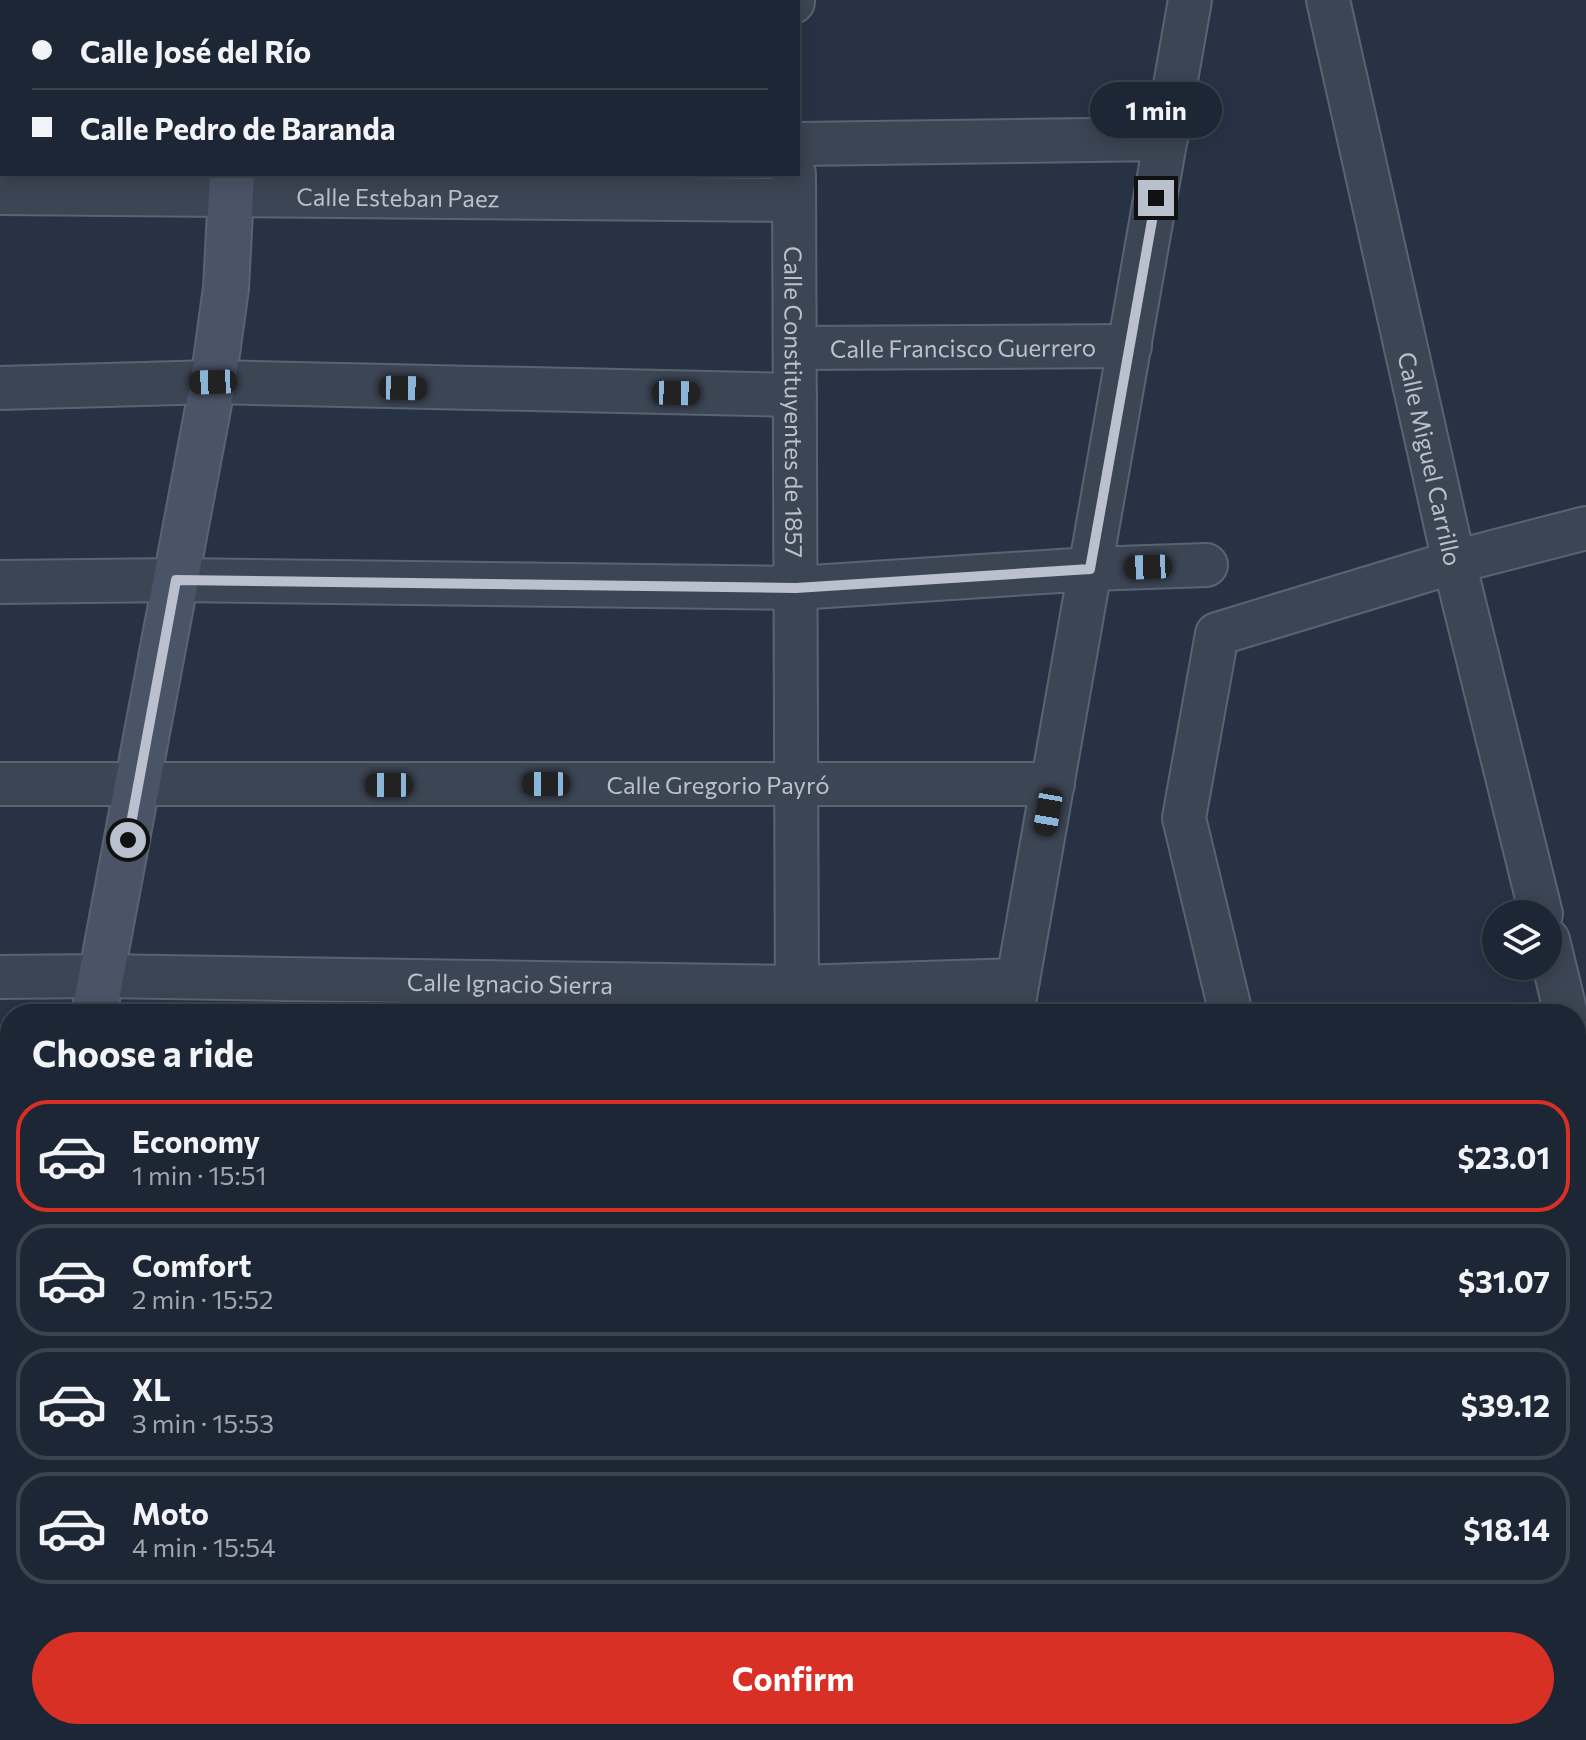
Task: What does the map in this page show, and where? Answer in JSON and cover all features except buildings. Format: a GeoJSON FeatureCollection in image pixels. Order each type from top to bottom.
{"type":"FeatureCollection","features":[{"type":"Feature","properties":{"kind":"street"},"geometry":{"type":"LineString","coordinates":[[1015,997],[1190,0]]}},
{"type":"Feature","properties":{"kind":"street","name":"Calle Miguel Carrillo"},"geometry":{"type":"LineString","coordinates":[[1328,0],[1454,562],[1538,900]]}},
{"type":"Feature","properties":{"kind":"street"},"geometry":{"type":"LineString","coordinates":[[800,144],[1166,139]]}},
{"type":"Feature","properties":{"kind":"street"},"geometry":{"type":"LineString","coordinates":[[97,995],[213,382],[226,288],[232,185]]}},
{"type":"Feature","properties":{"kind":"street","name":"Calle Esteban Paez"},"geometry":{"type":"LineString","coordinates":[[0,193],[232,185],[794,187]]}},
{"type":"Feature","properties":{"kind":"street","name":"Calle Constituyentes de 1857"},"geometry":{"type":"LineString","coordinates":[[794,187],[797,1001]]}},
{"type":"Feature","properties":{"kind":"street","name":"Calle Francisco Guerrero"},"geometry":{"type":"LineString","coordinates":[[795,348],[1130,346]]}},
{"type":"Feature","properties":{"kind":"street"},"geometry":{"type":"LineString","coordinates":[[0,388],[213,382],[795,395]]}},
{"type":"Feature","properties":{"kind":"street"},"geometry":{"type":"LineString","coordinates":[[1229,1004],[1184,818],[1217,634],[1454,562],[1586,528]]}},
{"type":"Feature","properties":{"kind":"street"},"geometry":{"type":"LineString","coordinates":[[0,582],[176,580],[796,588],[1090,569],[1206,565]]}},
{"type":"Feature","properties":{"kind":"street","name":"Calle Gregorio Payró"},"geometry":{"type":"LineString","coordinates":[[0,784],[1053,784]]}},
{"type":"Feature","properties":{"kind":"street","name":"Calle Ignacio Sierra"},"geometry":{"type":"LineString","coordinates":[[0,977],[97,995],[797,1001],[1015,997]]}},
{"type":"Feature","properties":{"kind":"street"},"geometry":{"type":"LineString","coordinates":[[1558,980],[1564,1004]]}},
{"type":"Feature","properties":{"kind":"route"},"geometry":{"type":"LineString","coordinates":[[128,840],[176,580],[796,588],[1090,569],[1156,198]]}}]}
